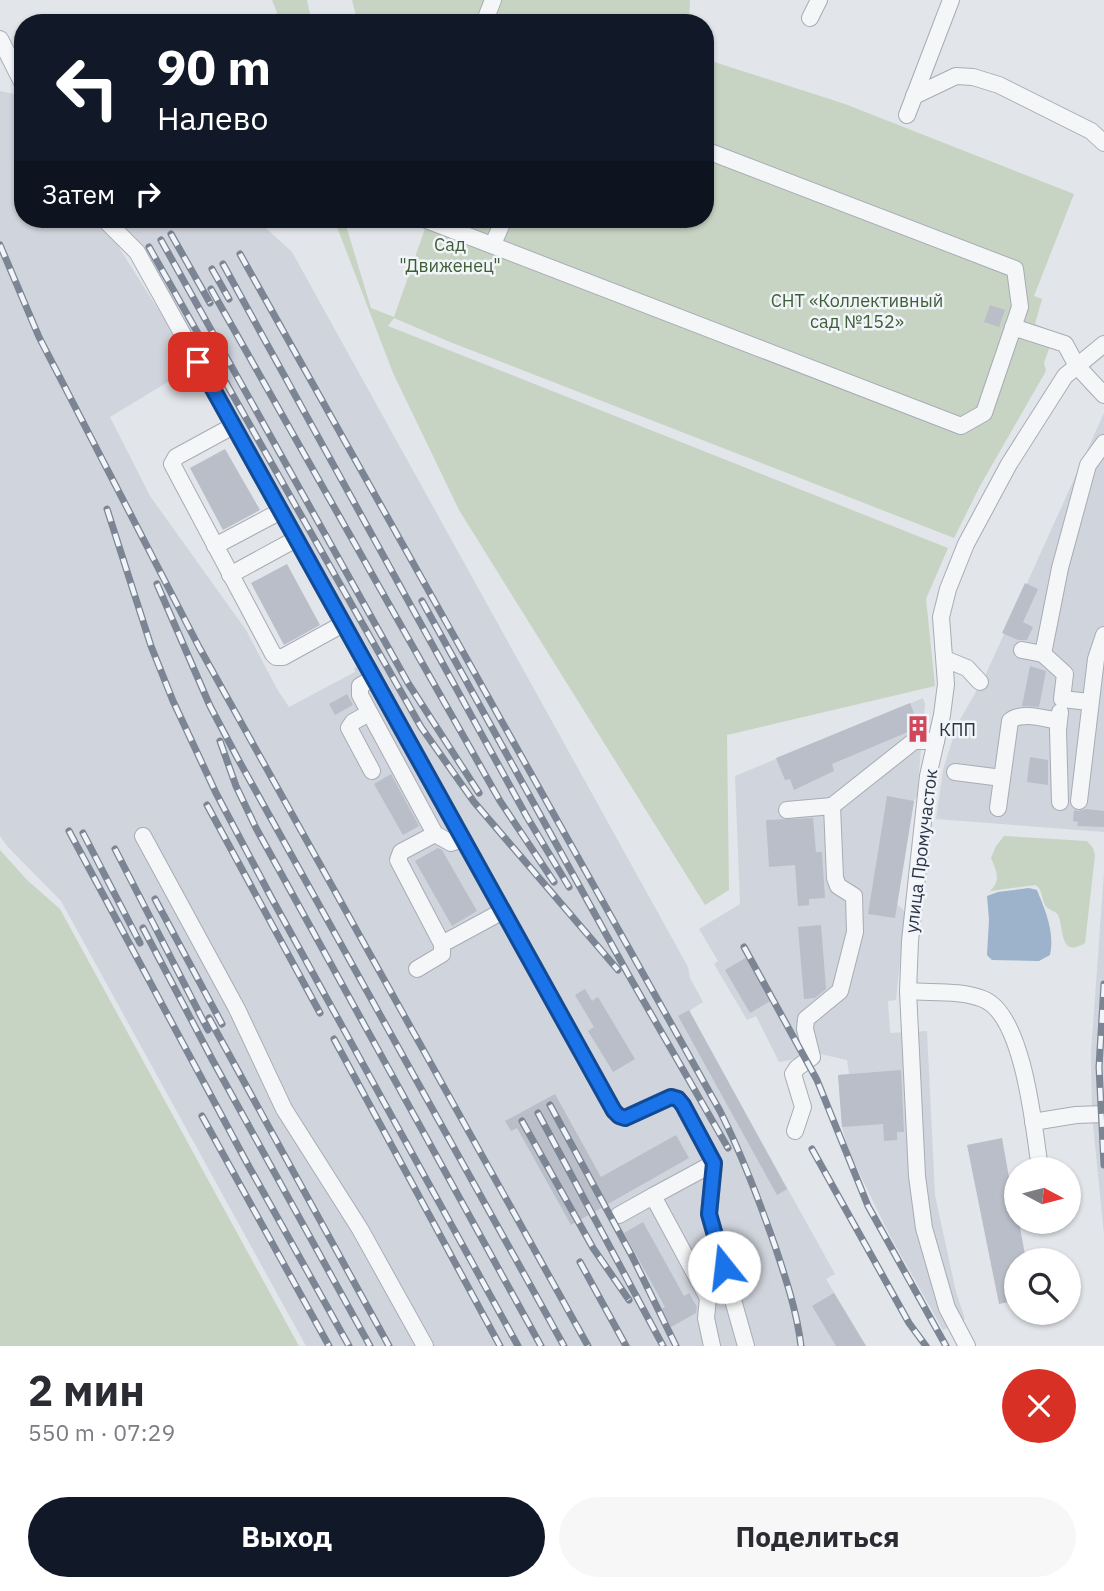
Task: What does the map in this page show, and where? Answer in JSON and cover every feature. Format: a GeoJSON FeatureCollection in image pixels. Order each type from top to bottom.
{"type":"FeatureCollection","features":[{"type":"Feature","properties":{"kind":"street"},"geometry":{"type":"LineString","coordinates":[[810,18],[819,0]]}},
{"type":"Feature","properties":{"kind":"street"},"geometry":{"type":"LineString","coordinates":[[907,115],[951,0]]}},
{"type":"Feature","properties":{"kind":"street"},"geometry":{"type":"LineString","coordinates":[[0,39],[14,67]]}},
{"type":"Feature","properties":{"kind":"street"},"geometry":{"type":"LineString","coordinates":[[914,96],[956,76],[973,77],[999,85],[1091,131],[1104,143]]}},
{"type":"Feature","properties":{"kind":"street"},"geometry":{"type":"LineString","coordinates":[[449,228],[961,426],[984,413],[1020,307],[1015,269],[714,153]]}},
{"type":"Feature","properties":{"kind":"street"},"geometry":{"type":"LineString","coordinates":[[113,228],[137,252],[614,1111],[625,1118],[663,1099],[678,1099],[714,1163],[709,1214],[746,1346]]}},
{"type":"Feature","properties":{"kind":"street"},"geometry":{"type":"LineString","coordinates":[[493,244],[500,228]]}},
{"type":"Feature","properties":{"kind":"street"},"geometry":{"type":"LineString","coordinates":[[1013,327],[1065,344],[1077,366],[1104,395]]}},
{"type":"Feature","properties":{"kind":"street","name":"улица Промучасток"},"geometry":{"type":"LineString","coordinates":[[967,1346],[947,1307],[924,1228],[917,1176],[909,1032],[910,941],[923,817],[928,776],[945,701],[941,617],[948,589],[966,544],[1009,464],[1057,387],[1104,344]]}},
{"type":"Feature","properties":{"kind":"street"},"geometry":{"type":"LineString","coordinates":[[233,426],[176,457],[172,464],[230,575],[276,657],[283,657],[344,624]]}},
{"type":"Feature","properties":{"kind":"street"},"geometry":{"type":"LineString","coordinates":[[1043,654],[1060,568],[1087,465],[1104,443]]}},
{"type":"Feature","properties":{"kind":"street"},"geometry":{"type":"LineString","coordinates":[[215,547],[281,510]]}},
{"type":"Feature","properties":{"kind":"street"},"geometry":{"type":"LineString","coordinates":[[230,575],[296,539]]}},
{"type":"Feature","properties":{"kind":"street"},"geometry":{"type":"LineString","coordinates":[[1079,801],[1096,659],[1104,635]]}},
{"type":"Feature","properties":{"kind":"street"},"geometry":{"type":"LineString","coordinates":[[1022,650],[1043,654],[1065,674],[1059,721],[1060,802]]}},
{"type":"Feature","properties":{"kind":"street"},"geometry":{"type":"LineString","coordinates":[[945,659],[967,668],[980,682]]}},
{"type":"Feature","properties":{"kind":"street"},"geometry":{"type":"LineString","coordinates":[[370,672],[359,690],[435,834],[452,843],[463,839]]}},
{"type":"Feature","properties":{"kind":"street"},"geometry":{"type":"LineString","coordinates":[[1062,699],[1090,702]]}},
{"type":"Feature","properties":{"kind":"street"},"geometry":{"type":"LineString","coordinates":[[369,713],[353,722],[349,728],[372,771]]}},
{"type":"Feature","properties":{"kind":"street"},"geometry":{"type":"LineString","coordinates":[[998,808],[1010,721],[1022,716],[1059,721]]}},
{"type":"Feature","properties":{"kind":"street"},"geometry":{"type":"LineString","coordinates":[[787,810],[832,806],[914,741],[936,741]]}},
{"type":"Feature","properties":{"kind":"street"},"geometry":{"type":"LineString","coordinates":[[955,772],[1002,778]]}},
{"type":"Feature","properties":{"kind":"street"},"geometry":{"type":"LineString","coordinates":[[795,1131],[803,1107],[793,1074],[794,1070],[812,1057],[805,1029],[806,1019],[840,991],[855,932],[854,896],[838,886],[835,878],[832,806]]}},
{"type":"Feature","properties":{"kind":"street"},"geometry":{"type":"LineString","coordinates":[[417,969],[442,954],[442,944],[398,860],[401,852],[435,834]]}},
{"type":"Feature","properties":{"kind":"street"},"geometry":{"type":"LineString","coordinates":[[143,836],[237,1010],[284,1109],[359,1229],[425,1346]]}},
{"type":"Feature","properties":{"kind":"street"},"geometry":{"type":"LineString","coordinates":[[442,944],[503,911]]}},
{"type":"Feature","properties":{"kind":"street"},"geometry":{"type":"LineString","coordinates":[[908,991],[972,996],[994,1005],[1015,1039],[1038,1157]]}},
{"type":"Feature","properties":{"kind":"street"},"geometry":{"type":"LineString","coordinates":[[1033,1122],[1076,1115],[1104,1115]]}},
{"type":"Feature","properties":{"kind":"street"},"geometry":{"type":"LineString","coordinates":[[619,1214],[714,1163]]}},
{"type":"Feature","properties":{"kind":"street"},"geometry":{"type":"LineString","coordinates":[[653,1196],[708,1298],[706,1318],[712,1346]]}},
{"type":"Feature","properties":{"kind":"street"},"geometry":{"type":"LineString","coordinates":[[708,1298],[731,1293]]}},
{"type":"Feature","properties":{"kind":"shaded area"},"geometry":{"type":"Polygon","coordinates":[[[0,91],[14,94],[14,228],[107,228],[194,366],[110,417],[150,496],[246,630],[289,707],[355,672],[354,668],[361,664],[366,666],[375,660],[117,228],[266,228],[292,252],[688,967],[690,978],[703,1002],[689,1011],[835,1274],[826,1279],[866,1346],[306,1346],[61,901],[0,836],[0,91]]]}},
{"type":"Feature","properties":{"kind":"shaded area"},"geometry":{"type":"Polygon","coordinates":[[[1104,413],[1104,832],[936,819],[943,770],[957,725],[985,676],[1104,413]]]}},
{"type":"Feature","properties":{"kind":"shaded area"},"geometry":{"type":"Polygon","coordinates":[[[923,698],[925,704],[917,796],[897,904],[905,912],[896,1000],[888,1001],[890,1033],[927,1031],[935,1195],[956,1292],[965,1319],[943,1330],[889,1234],[849,1152],[842,1127],[838,1075],[849,1074],[847,1060],[816,1053],[779,1062],[756,1016],[747,1020],[714,964],[718,961],[699,929],[740,904],[735,776],[923,698]]]}},
{"type":"Feature","properties":{"kind":"shaded area"},"geometry":{"type":"Polygon","coordinates":[[[1104,872],[1104,1235],[1092,1114],[1091,1054],[1104,872]]]}},
{"type":"Feature","properties":{"kind":"green space"},"geometry":{"type":"Polygon","coordinates":[[[272,0],[307,0],[310,14],[277,14],[272,0]]]}},
{"type":"Feature","properties":{"kind":"green space"},"geometry":{"type":"Polygon","coordinates":[[[352,0],[690,0],[689,14],[356,14],[352,0]]]}},
{"type":"Feature","properties":{"kind":"green space"},"geometry":{"type":"Polygon","coordinates":[[[714,62],[845,104],[1074,194],[1034,296],[1042,299],[1035,324],[1055,332],[1044,363],[1046,371],[980,486],[954,538],[394,318],[388,326],[948,548],[926,599],[935,686],[727,735],[729,890],[705,905],[459,510],[393,373],[337,228],[347,228],[371,308],[394,317],[425,228],[714,228],[714,62]]]}},
{"type":"Feature","properties":{"kind":"green space"},"geometry":{"type":"Polygon","coordinates":[[[1004,836],[1087,841],[1093,848],[1095,855],[1085,943],[1077,947],[1067,944],[1058,915],[1045,905],[1036,885],[990,891],[997,876],[991,858],[1004,836]]]}},
{"type":"Feature","properties":{"kind":"green space"},"geometry":{"type":"Polygon","coordinates":[[[0,850],[27,880],[60,909],[299,1346],[0,1346],[0,850]]]}},
{"type":"Feature","properties":{"kind":"water"},"geometry":{"type":"Polygon","coordinates":[[[1029,888],[1037,890],[1046,913],[1051,938],[1050,955],[1039,961],[992,960],[987,955],[987,896],[1029,888]]]}},
{"type":"Feature","properties":{"kind":"building"},"geometry":{"type":"Polygon","coordinates":[[[990,305],[1005,310],[999,327],[984,322],[990,305]]]}},
{"type":"Feature","properties":{"kind":"building"},"geometry":{"type":"Polygon","coordinates":[[[225,449],[260,510],[223,530],[190,468],[225,449]]]}},
{"type":"Feature","properties":{"kind":"building"},"geometry":{"type":"Polygon","coordinates":[[[287,564],[320,625],[284,645],[251,583],[287,564]]]}},
{"type":"Feature","properties":{"kind":"building"},"geometry":{"type":"Polygon","coordinates":[[[1025,583],[1038,589],[1023,622],[1033,627],[1027,640],[1018,640],[1002,633],[1025,583]]]}},
{"type":"Feature","properties":{"kind":"building"},"geometry":{"type":"Polygon","coordinates":[[[1030,666],[1046,671],[1039,707],[1022,706],[1030,666]]]}},
{"type":"Feature","properties":{"kind":"building"},"geometry":{"type":"Polygon","coordinates":[[[347,694],[353,705],[335,715],[329,704],[347,694]]]}},
{"type":"Feature","properties":{"kind":"building"},"geometry":{"type":"Polygon","coordinates":[[[910,703],[921,731],[908,732],[832,764],[834,771],[794,790],[790,779],[785,780],[776,758],[910,703]]]}},
{"type":"Feature","properties":{"kind":"building"},"geometry":{"type":"Polygon","coordinates":[[[1030,757],[1048,760],[1048,785],[1027,782],[1030,757]]]}},
{"type":"Feature","properties":{"kind":"building"},"geometry":{"type":"Polygon","coordinates":[[[391,774],[419,826],[403,835],[374,784],[391,774]]]}},
{"type":"Feature","properties":{"kind":"building"},"geometry":{"type":"Polygon","coordinates":[[[887,796],[914,801],[895,918],[868,914],[887,796]]]}},
{"type":"Feature","properties":{"kind":"building"},"geometry":{"type":"Polygon","coordinates":[[[1074,810],[1104,811],[1104,827],[1077,826],[1078,822],[1073,821],[1074,810]]]}},
{"type":"Feature","properties":{"kind":"building"},"geometry":{"type":"Polygon","coordinates":[[[813,818],[816,852],[822,852],[825,898],[809,899],[809,905],[798,906],[795,865],[769,867],[766,820],[813,818]]]}},
{"type":"Feature","properties":{"kind":"building"},"geometry":{"type":"Polygon","coordinates":[[[438,848],[442,850],[477,911],[452,926],[415,861],[438,848]]]}},
{"type":"Feature","properties":{"kind":"building"},"geometry":{"type":"Polygon","coordinates":[[[821,925],[826,989],[815,998],[804,999],[798,927],[821,925]]]}},
{"type":"Feature","properties":{"kind":"building"},"geometry":{"type":"Polygon","coordinates":[[[747,957],[772,1000],[750,1013],[725,970],[747,957]]]}},
{"type":"Feature","properties":{"kind":"building"},"geometry":{"type":"Polygon","coordinates":[[[585,989],[592,1001],[598,997],[635,1059],[613,1072],[588,1031],[594,1027],[575,995],[585,989]]]}},
{"type":"Feature","properties":{"kind":"building"},"geometry":{"type":"Polygon","coordinates":[[[689,1010],[787,1189],[777,1195],[678,1016],[689,1010]]]}},
{"type":"Feature","properties":{"kind":"building"},"geometry":{"type":"Polygon","coordinates":[[[901,1070],[904,1132],[897,1132],[897,1140],[884,1141],[883,1124],[842,1127],[838,1075],[901,1070]]]}},
{"type":"Feature","properties":{"kind":"building"},"geometry":{"type":"Polygon","coordinates":[[[555,1094],[601,1177],[676,1135],[689,1158],[571,1225],[517,1128],[511,1131],[505,1121],[555,1094]]]}},
{"type":"Feature","properties":{"kind":"building"},"geometry":{"type":"Polygon","coordinates":[[[1002,1138],[1005,1157],[1004,1234],[1021,1234],[1024,1248],[1004,1248],[1004,1303],[999,1304],[967,1145],[1002,1138]]]}},
{"type":"Feature","properties":{"kind":"building"},"geometry":{"type":"Polygon","coordinates":[[[643,1222],[684,1296],[689,1293],[697,1307],[696,1313],[671,1327],[661,1309],[665,1307],[624,1233],[643,1222]]]}},
{"type":"Feature","properties":{"kind":"building"},"geometry":{"type":"Polygon","coordinates":[[[834,1293],[866,1346],[836,1346],[812,1306],[834,1293]]]}},
{"type":"Feature","properties":{"kind":"railway"},"geometry":{"type":"LineString","coordinates":[[171,234],[210,303]]}},
{"type":"Feature","properties":{"kind":"railway"},"geometry":{"type":"LineString","coordinates":[[161,240],[408,683],[479,793]]}},
{"type":"Feature","properties":{"kind":"railway"},"geometry":{"type":"LineString","coordinates":[[0,245],[39,337],[199,647],[588,1346]]}},
{"type":"Feature","properties":{"kind":"railway"},"geometry":{"type":"LineString","coordinates":[[149,247],[421,727],[474,802],[618,970]]}},
{"type":"Feature","properties":{"kind":"railway"},"geometry":{"type":"LineString","coordinates":[[240,254],[720,1111],[750,1178],[775,1246],[794,1308],[801,1346]]}},
{"type":"Feature","properties":{"kind":"railway"},"geometry":{"type":"LineString","coordinates":[[223,264],[527,817],[569,887]]}},
{"type":"Feature","properties":{"kind":"railway"},"geometry":{"type":"LineString","coordinates":[[212,269],[229,299]]}},
{"type":"Feature","properties":{"kind":"railway"},"geometry":{"type":"LineString","coordinates":[[211,289],[500,801],[554,882]]}},
{"type":"Feature","properties":{"kind":"railway"},"geometry":{"type":"LineString","coordinates":[[107,509],[151,646],[173,701],[216,793],[518,1346]]}},
{"type":"Feature","properties":{"kind":"railway"},"geometry":{"type":"LineString","coordinates":[[157,584],[210,706],[238,759],[564,1346]]}},
{"type":"Feature","properties":{"kind":"railway"},"geometry":{"type":"LineString","coordinates":[[422,601],[628,974],[728,1148]]}},
{"type":"Feature","properties":{"kind":"railway"},"geometry":{"type":"LineString","coordinates":[[220,741],[236,786],[256,828],[541,1346]]}},
{"type":"Feature","properties":{"kind":"railway"},"geometry":{"type":"LineString","coordinates":[[207,805],[320,1013]]}},
{"type":"Feature","properties":{"kind":"railway"},"geometry":{"type":"LineString","coordinates":[[69,831],[247,1163],[349,1346]]}},
{"type":"Feature","properties":{"kind":"railway"},"geometry":{"type":"LineString","coordinates":[[83,833],[140,943]]}},
{"type":"Feature","properties":{"kind":"railway"},"geometry":{"type":"LineString","coordinates":[[115,849],[208,1030]]}},
{"type":"Feature","properties":{"kind":"railway"},"geometry":{"type":"LineString","coordinates":[[155,899],[222,1024]]}},
{"type":"Feature","properties":{"kind":"railway"},"geometry":{"type":"LineString","coordinates":[[143,928],[370,1346]]}},
{"type":"Feature","properties":{"kind":"railway"},"geometry":{"type":"LineString","coordinates":[[744,947],[817,1080],[868,1206],[946,1346]]}},
{"type":"Feature","properties":{"kind":"railway"},"geometry":{"type":"LineString","coordinates":[[1104,984],[1099,1067],[1104,1165]]}},
{"type":"Feature","properties":{"kind":"railway"},"geometry":{"type":"LineString","coordinates":[[209,1018],[389,1346]]}},
{"type":"Feature","properties":{"kind":"railway"},"geometry":{"type":"LineString","coordinates":[[334,1039],[500,1346]]}},
{"type":"Feature","properties":{"kind":"railway"},"geometry":{"type":"LineString","coordinates":[[550,1105],[632,1256],[676,1346]]}},
{"type":"Feature","properties":{"kind":"railway"},"geometry":{"type":"LineString","coordinates":[[538,1113],[663,1346]]}},
{"type":"Feature","properties":{"kind":"railway"},"geometry":{"type":"LineString","coordinates":[[202,1116],[329,1346]]}},
{"type":"Feature","properties":{"kind":"railway"},"geometry":{"type":"LineString","coordinates":[[522,1121],[593,1248],[629,1300]]}},
{"type":"Feature","properties":{"kind":"railway"},"geometry":{"type":"LineString","coordinates":[[812,1149],[909,1323],[926,1346]]}},
{"type":"Feature","properties":{"kind":"railway"},"geometry":{"type":"LineString","coordinates":[[580,1262],[626,1346]]}},
{"type":"Feature","properties":{"kind":"place","name":"КПП"},"geometry":{"type":"Point","coordinates":[918,729]}},
{"type":"Feature","properties":{"kind":"route"},"geometry":{"type":"LineString","coordinates":[[198,362],[614,1111],[625,1118],[671,1097],[678,1099],[683,1105],[714,1163],[709,1214],[724,1267]]}},
{"type":"Feature","properties":{"kind":"park label","name":"Сад \"Движенец\""},"geometry":{"type":"Point","coordinates":[450,254]}},
{"type":"Feature","properties":{"kind":"park label","name":"СНТ «Коллективный сад №152»"},"geometry":{"type":"Point","coordinates":[857,310]}}]}
